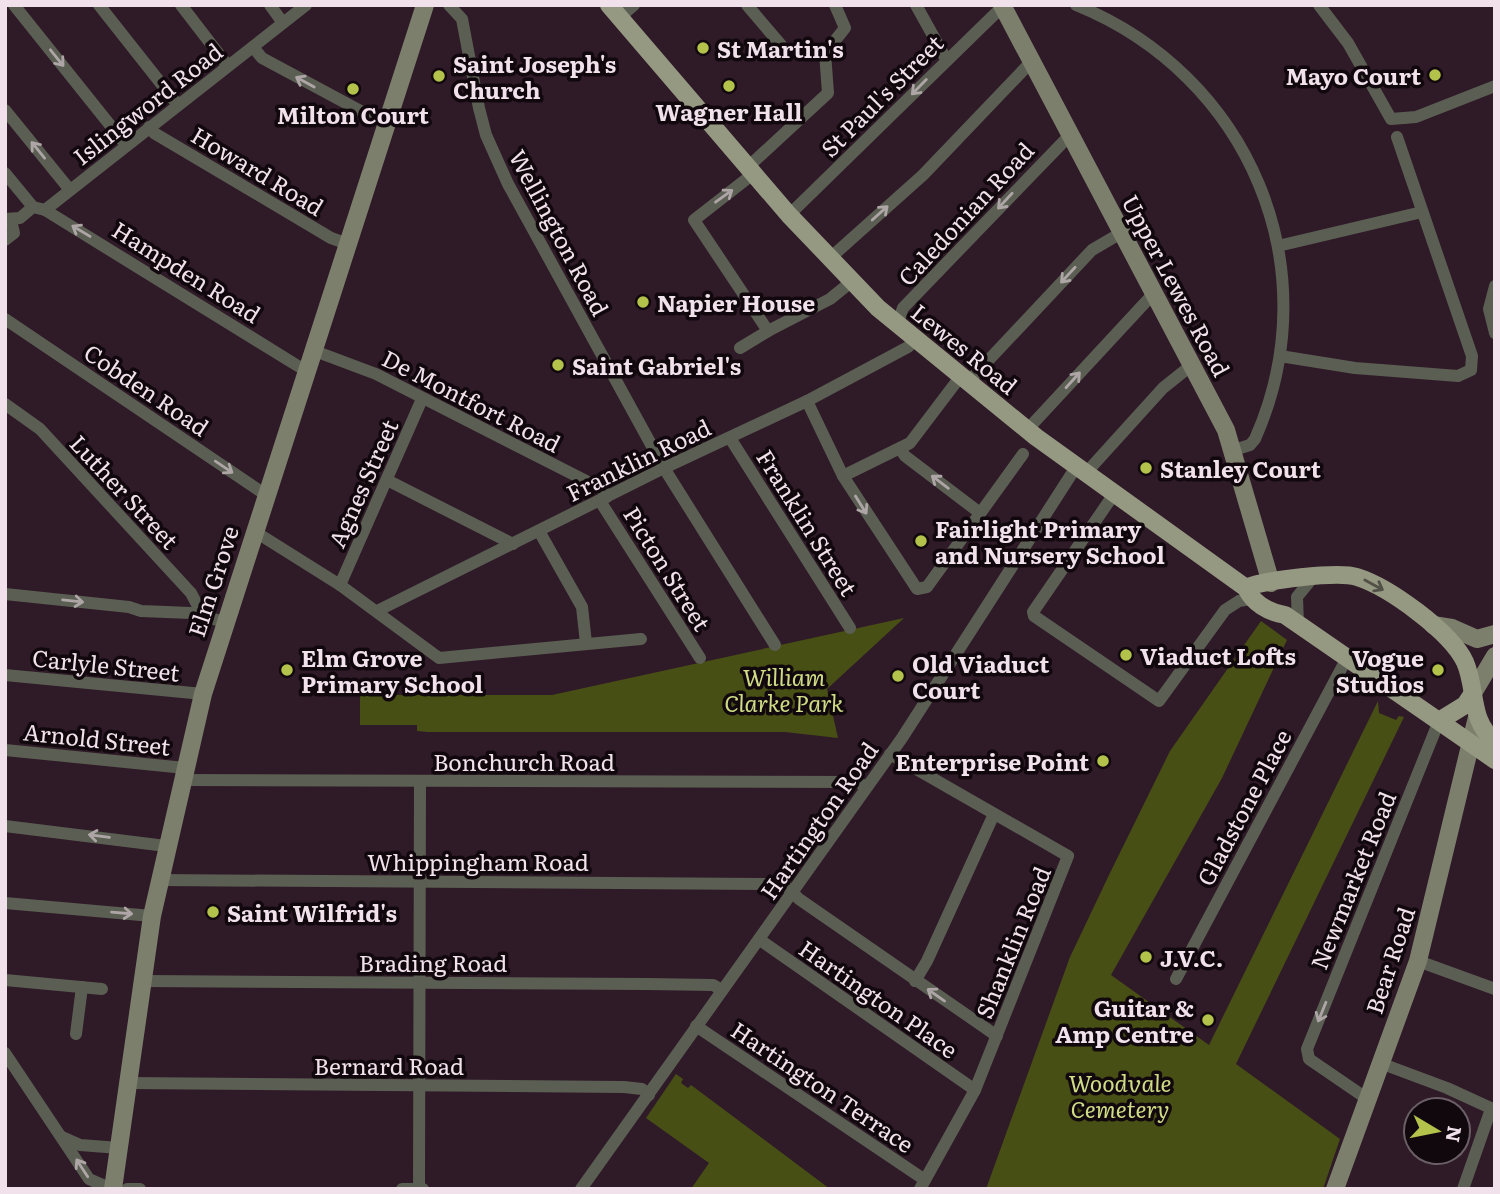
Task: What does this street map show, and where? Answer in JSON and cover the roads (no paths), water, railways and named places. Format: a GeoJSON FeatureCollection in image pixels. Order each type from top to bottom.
{"type":"FeatureCollection","features":[{"type":"Feature","properties":{"kind":"main road","name":"Lewes Road"},"geometry":{"type":"LineString","coordinates":[[614,12],[691,102],[753,167],[789,215],[829,259],[914,340],[1080,471],[1274,613],[1287,613],[1495,760]]}},
{"type":"Feature","properties":{"kind":"main road"},"geometry":{"type":"LineString","coordinates":[[1249,593],[1258,583],[1314,576],[1358,577],[1381,589],[1433,625],[1458,649],[1465,663],[1477,717],[1495,741]]}},
{"type":"Feature","properties":{"kind":"main road","name":"Upper Lewes Road"},"geometry":{"type":"LineString","coordinates":[[1271,583],[1287,613]]}},
{"type":"Feature","properties":{"kind":"main road"},"geometry":{"type":"LineString","coordinates":[[1439,721],[1465,705],[1473,693]]}},
{"type":"Feature","properties":{"kind":"street"},"geometry":{"type":"LineString","coordinates":[[14,5],[126,145]]}},
{"type":"Feature","properties":{"kind":"street"},"geometry":{"type":"LineString","coordinates":[[99,5],[178,105]]}},
{"type":"Feature","properties":{"kind":"street"},"geometry":{"type":"LineString","coordinates":[[181,5],[228,66]]}},
{"type":"Feature","properties":{"kind":"street"},"geometry":{"type":"LineString","coordinates":[[270,5],[283,23]]}},
{"type":"Feature","properties":{"kind":"street","name":"Islingword Road"},"geometry":{"type":"LineString","coordinates":[[5,240],[14,233],[8,220],[20,218],[70,190],[306,5]]}},
{"type":"Feature","properties":{"kind":"street","name":"Elm Grove"},"geometry":{"type":"LineString","coordinates":[[112,1189],[152,916],[203,694],[425,5]]}},
{"type":"Feature","properties":{"kind":"street","name":"Wellington Road"},"geometry":{"type":"LineString","coordinates":[[449,5],[462,19],[487,138],[508,184],[664,468],[775,645]]}},
{"type":"Feature","properties":{"kind":"street"},"geometry":{"type":"LineString","coordinates":[[614,12],[634,5]]}},
{"type":"Feature","properties":{"kind":"street"},"geometry":{"type":"LineString","coordinates":[[747,5],[781,46]]}},
{"type":"Feature","properties":{"kind":"street"},"geometry":{"type":"LineString","coordinates":[[768,331],[695,224],[695,217],[753,167],[826,96],[829,90],[825,53],[845,28],[835,5]]}},
{"type":"Feature","properties":{"kind":"street"},"geometry":{"type":"LineString","coordinates":[[916,5],[946,59]]}},
{"type":"Feature","properties":{"kind":"street","name":"St Paul's Street"},"geometry":{"type":"LineString","coordinates":[[789,215],[797,204],[862,147],[1002,5]]}},
{"type":"Feature","properties":{"kind":"street","name":"Upper Lewes Road"},"geometry":{"type":"LineString","coordinates":[[1002,5],[1193,365],[1234,450],[1271,583]]}},
{"type":"Feature","properties":{"kind":"street"},"geometry":{"type":"LineString","coordinates":[[1076,5],[1107,19],[1147,44],[1180,71],[1214,107],[1250,162],[1269,209],[1278,246],[1283,298],[1280,356],[1271,396],[1255,439],[1250,445],[1234,450]]}},
{"type":"Feature","properties":{"kind":"street"},"geometry":{"type":"LineString","coordinates":[[1319,5],[1348,43],[1391,119],[1416,117],[1495,86]]}},
{"type":"Feature","properties":{"kind":"street"},"geometry":{"type":"LineString","coordinates":[[253,47],[262,58],[370,116],[388,122]]}},
{"type":"Feature","properties":{"kind":"street"},"geometry":{"type":"LineString","coordinates":[[829,259],[923,174],[1031,62]]}},
{"type":"Feature","properties":{"kind":"street"},"geometry":{"type":"LineString","coordinates":[[5,110],[70,190]]}},
{"type":"Feature","properties":{"kind":"street","name":"Howard Road"},"geometry":{"type":"LineString","coordinates":[[149,127],[154,133],[331,239],[348,244]]}},
{"type":"Feature","properties":{"kind":"street","name":"Caledonian Road"},"geometry":{"type":"LineString","coordinates":[[897,324],[903,308],[1070,135]]}},
{"type":"Feature","properties":{"kind":"street"},"geometry":{"type":"LineString","coordinates":[[1280,356],[1355,368],[1458,376],[1466,374],[1472,368],[1472,356],[1397,137]]}},
{"type":"Feature","properties":{"kind":"street","name":"Hampden Road"},"geometry":{"type":"LineString","coordinates":[[5,173],[39,208],[306,370]]}},
{"type":"Feature","properties":{"kind":"street"},"geometry":{"type":"LineString","coordinates":[[1278,246],[1422,212]]}},
{"type":"Feature","properties":{"kind":"street"},"geometry":{"type":"LineString","coordinates":[[842,476],[901,450],[910,443],[964,380],[1092,250],[1121,233]]}},
{"type":"Feature","properties":{"kind":"street"},"geometry":{"type":"LineString","coordinates":[[740,348],[830,299],[851,282]]}},
{"type":"Feature","properties":{"kind":"street"},"geometry":{"type":"LineString","coordinates":[[1495,286],[1489,309],[1495,333]]}},
{"type":"Feature","properties":{"kind":"street"},"geometry":{"type":"LineString","coordinates":[[1027,430],[1154,293]]}},
{"type":"Feature","properties":{"kind":"street","name":"Cobden Road"},"geometry":{"type":"LineString","coordinates":[[5,319],[266,495]]}},
{"type":"Feature","properties":{"kind":"street","name":"Franklin Road"},"geometry":{"type":"LineString","coordinates":[[377,611],[664,468],[807,401],[894,355],[914,340]]}},
{"type":"Feature","properties":{"kind":"street","name":"De Montfort Road"},"geometry":{"type":"LineString","coordinates":[[312,350],[361,368],[602,489],[604,498]]}},
{"type":"Feature","properties":{"kind":"street","name":"Hartington Road"},"geometry":{"type":"LineString","coordinates":[[581,1189],[890,754],[1080,471],[1163,388],[1193,365]]}},
{"type":"Feature","properties":{"kind":"street","name":"Agnes Street"},"geometry":{"type":"LineString","coordinates":[[340,585],[422,399]]}},
{"type":"Feature","properties":{"kind":"street"},"geometry":{"type":"LineString","coordinates":[[807,401],[842,476],[912,584],[919,589],[927,587],[1023,454]]}},
{"type":"Feature","properties":{"kind":"street","name":"Luther Street"},"geometry":{"type":"LineString","coordinates":[[5,404],[47,436],[191,593],[203,615]]}},
{"type":"Feature","properties":{"kind":"street","name":"Franklin Street"},"geometry":{"type":"LineString","coordinates":[[730,438],[850,628]]}},
{"type":"Feature","properties":{"kind":"street"},"geometry":{"type":"LineString","coordinates":[[901,450],[980,513]]}},
{"type":"Feature","properties":{"kind":"street"},"geometry":{"type":"LineString","coordinates":[[387,480],[513,544]]}},
{"type":"Feature","properties":{"kind":"street"},"geometry":{"type":"LineString","coordinates":[[1114,494],[1033,615],[1159,701],[1225,610],[1249,593]]}},
{"type":"Feature","properties":{"kind":"street","name":"Picton Street"},"geometry":{"type":"LineString","coordinates":[[604,498],[700,657]]}},
{"type":"Feature","properties":{"kind":"street"},"geometry":{"type":"LineString","coordinates":[[254,531],[340,585],[439,658],[641,639]]}},
{"type":"Feature","properties":{"kind":"street"},"geometry":{"type":"LineString","coordinates":[[539,531],[582,607],[586,643]]}},
{"type":"Feature","properties":{"kind":"street"},"geometry":{"type":"LineString","coordinates":[[1287,613],[1314,576]]}},
{"type":"Feature","properties":{"kind":"street"},"geometry":{"type":"LineString","coordinates":[[5,594],[203,615],[225,622]]}},
{"type":"Feature","properties":{"kind":"street"},"geometry":{"type":"LineString","coordinates":[[1433,625],[1452,628],[1481,640],[1495,634]]}},
{"type":"Feature","properties":{"kind":"street","name":"Gladstone Place"},"geometry":{"type":"LineString","coordinates":[[1176,979],[1348,656]]}},
{"type":"Feature","properties":{"kind":"street"},"geometry":{"type":"LineString","coordinates":[[1473,693],[1495,656]]}},
{"type":"Feature","properties":{"kind":"street","name":"Carlyle Street"},"geometry":{"type":"LineString","coordinates":[[5,675],[203,694]]}},
{"type":"Feature","properties":{"kind":"street","name":"Bear Road"},"geometry":{"type":"LineString","coordinates":[[1335,1189],[1418,961],[1468,741],[1477,717]]}},
{"type":"Feature","properties":{"kind":"street","name":"Newmarket Road"},"geometry":{"type":"LineString","coordinates":[[1366,1098],[1339,1081],[1307,1054],[1370,889],[1439,721]]}},
{"type":"Feature","properties":{"kind":"street","name":"Arnold Street"},"geometry":{"type":"LineString","coordinates":[[5,750],[183,774]]}},
{"type":"Feature","properties":{"kind":"street","name":"Shanklin Road"},"geometry":{"type":"LineString","coordinates":[[890,754],[1068,856],[975,1090],[923,1184]]}},
{"type":"Feature","properties":{"kind":"street","name":"Bonchurch Road"},"geometry":{"type":"LineString","coordinates":[[183,774],[420,781],[858,782],[866,787]]}},
{"type":"Feature","properties":{"kind":"street"},"geometry":{"type":"LineString","coordinates":[[402,1189],[421,1188],[420,781]]}},
{"type":"Feature","properties":{"kind":"street"},"geometry":{"type":"LineString","coordinates":[[915,981],[927,961],[994,814]]}},
{"type":"Feature","properties":{"kind":"street"},"geometry":{"type":"LineString","coordinates":[[5,826],[166,846]]}},
{"type":"Feature","properties":{"kind":"street","name":"Whippingham Road"},"geometry":{"type":"LineString","coordinates":[[159,880],[769,883],[785,886],[792,894],[997,1036]]}},
{"type":"Feature","properties":{"kind":"street"},"geometry":{"type":"LineString","coordinates":[[5,904],[152,916]]}},
{"type":"Feature","properties":{"kind":"street","name":"Hartington Place"},"geometry":{"type":"LineString","coordinates":[[760,940],[975,1090]]}},
{"type":"Feature","properties":{"kind":"street"},"geometry":{"type":"LineString","coordinates":[[1418,961],[1495,989]]}},
{"type":"Feature","properties":{"kind":"street"},"geometry":{"type":"LineString","coordinates":[[5,980],[102,989]]}},
{"type":"Feature","properties":{"kind":"street","name":"Brading Road"},"geometry":{"type":"LineString","coordinates":[[142,981],[713,985],[722,990]]}},
{"type":"Feature","properties":{"kind":"street"},"geometry":{"type":"LineString","coordinates":[[76,1034],[82,987]]}},
{"type":"Feature","properties":{"kind":"street","name":"Hartington Terrace"},"geometry":{"type":"LineString","coordinates":[[696,1027],[923,1184]]}},
{"type":"Feature","properties":{"kind":"street"},"geometry":{"type":"LineString","coordinates":[[5,1053],[89,1179],[112,1189]]}},
{"type":"Feature","properties":{"kind":"street"},"geometry":{"type":"LineString","coordinates":[[1380,1063],[1447,1088],[1493,1109],[1463,1189]]}},
{"type":"Feature","properties":{"kind":"street","name":"Bernard Road"},"geometry":{"type":"LineString","coordinates":[[127,1083],[624,1087],[642,1089],[649,1095]]}},
{"type":"Feature","properties":{"kind":"street"},"geometry":{"type":"LineString","coordinates":[[62,1137],[80,1145],[119,1148]]}},
{"type":"Feature","properties":{"kind":"street"},"geometry":{"type":"LineString","coordinates":[[127,1189],[140,1189]]}},
{"type":"Feature","properties":{"kind":"place","name":"St Martin's"},"geometry":{"type":"Point","coordinates":[703,48]}},
{"type":"Feature","properties":{"kind":"place","name":"Mayo Court"},"geometry":{"type":"Point","coordinates":[1435,75]}},
{"type":"Feature","properties":{"kind":"place","name":"Saint Joseph's Church"},"geometry":{"type":"Point","coordinates":[439,76]}},
{"type":"Feature","properties":{"kind":"place","name":"Wagner Hall"},"geometry":{"type":"Point","coordinates":[729,86]}},
{"type":"Feature","properties":{"kind":"place","name":"Milton Court"},"geometry":{"type":"Point","coordinates":[353,89]}},
{"type":"Feature","properties":{"kind":"place","name":"Napier House"},"geometry":{"type":"Point","coordinates":[643,302]}},
{"type":"Feature","properties":{"kind":"place","name":"Saint Gabriel's"},"geometry":{"type":"Point","coordinates":[558,365]}},
{"type":"Feature","properties":{"kind":"place","name":"Stanley Court"},"geometry":{"type":"Point","coordinates":[1146,468]}},
{"type":"Feature","properties":{"kind":"place","name":"Fairlight Primary and Nursery School"},"geometry":{"type":"Point","coordinates":[921,541]}},
{"type":"Feature","properties":{"kind":"place","name":"Viaduct Lofts"},"geometry":{"type":"Point","coordinates":[1126,655]}},
{"type":"Feature","properties":{"kind":"place","name":"Elm Grove Primary School"},"geometry":{"type":"Point","coordinates":[287,670]}},
{"type":"Feature","properties":{"kind":"place","name":"Vogue Studios"},"geometry":{"type":"Point","coordinates":[1438,670]}},
{"type":"Feature","properties":{"kind":"place","name":"Old Viaduct Court"},"geometry":{"type":"Point","coordinates":[898,676]}},
{"type":"Feature","properties":{"kind":"place","name":"Enterprise Point"},"geometry":{"type":"Point","coordinates":[1103,761]}},
{"type":"Feature","properties":{"kind":"place","name":"Saint Wilfrid's"},"geometry":{"type":"Point","coordinates":[213,912]}},
{"type":"Feature","properties":{"kind":"place","name":"J.V.C."},"geometry":{"type":"Point","coordinates":[1146,957]}},
{"type":"Feature","properties":{"kind":"place","name":"Guitar & Amp Centre"},"geometry":{"type":"Point","coordinates":[1208,1020]}},
{"type":"Feature","properties":{"kind":"park label","name":"William Clarke Park"},"geometry":{"type":"Point","coordinates":[784,689]}},
{"type":"Feature","properties":{"kind":"park label","name":"Woodvale Cemetery"},"geometry":{"type":"Point","coordinates":[1120,1095]}}]}
